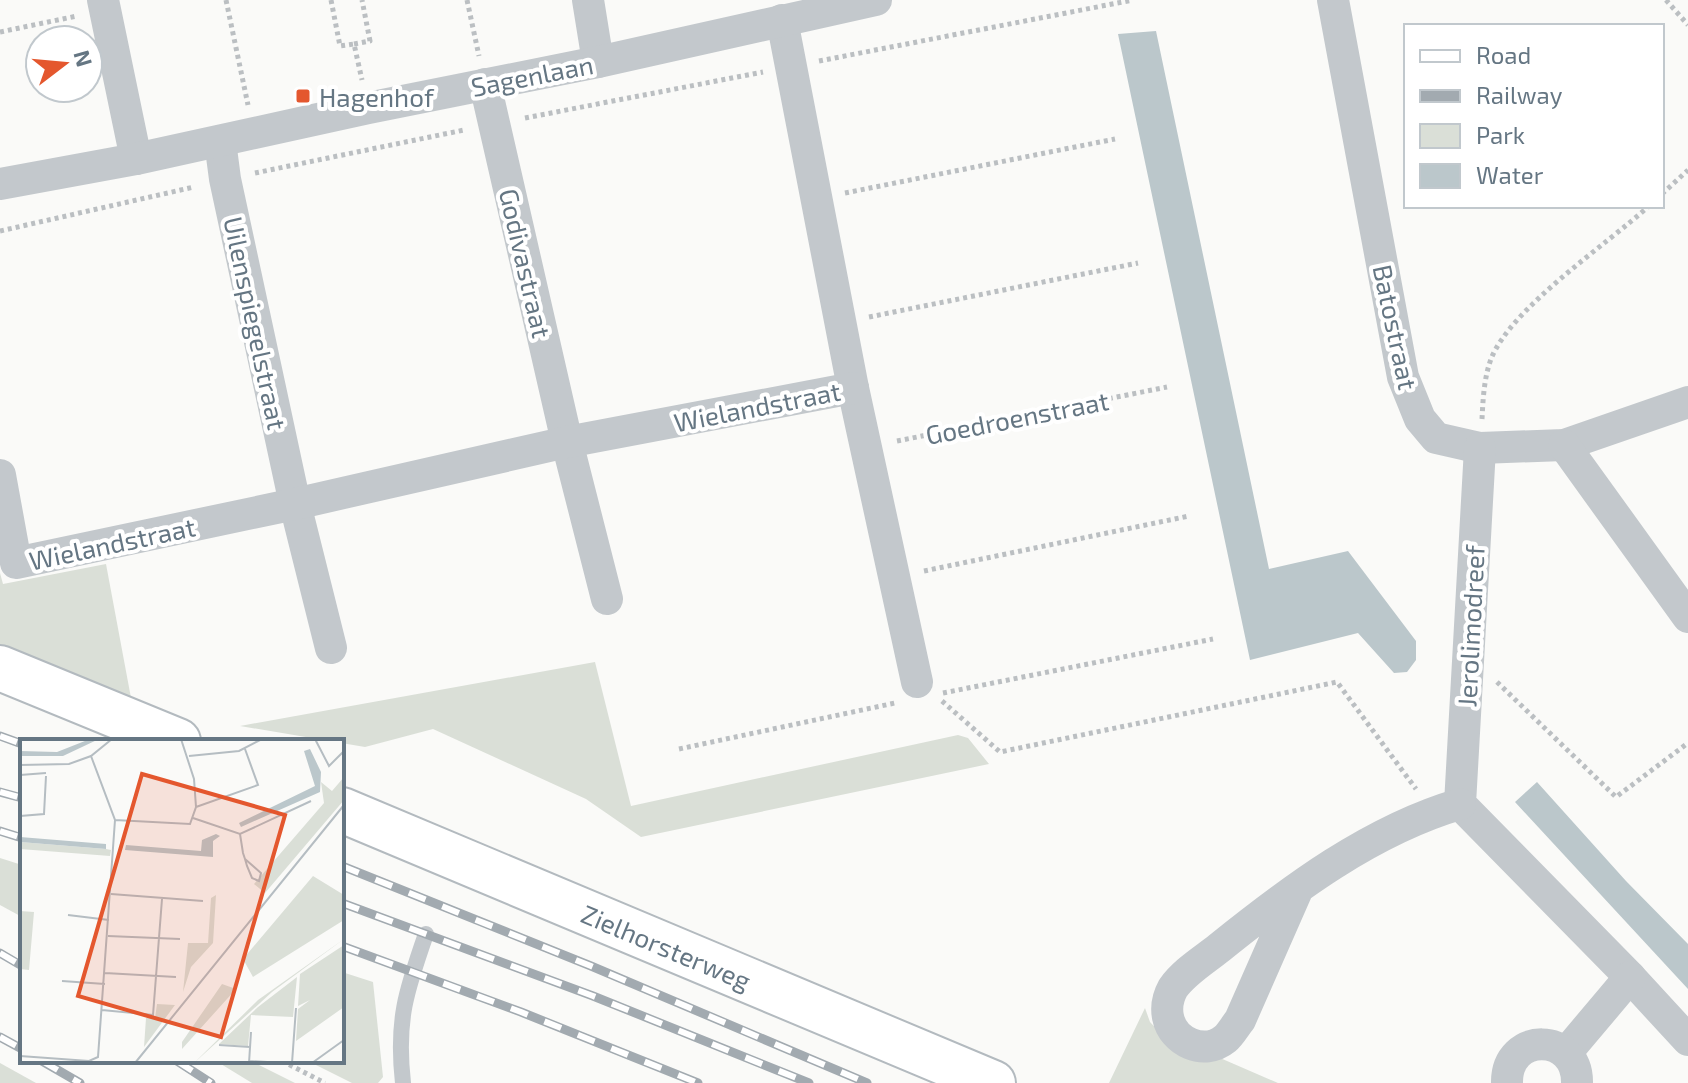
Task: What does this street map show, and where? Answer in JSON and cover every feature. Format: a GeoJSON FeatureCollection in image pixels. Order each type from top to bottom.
{"type":"FeatureCollection","features":[{"type":"Feature","properties":{"kind":"main road"},"geometry":{"type":"LineString","coordinates":[[0,668],[173,739]]}},
{"type":"Feature","properties":{"kind":"main road","name":"Zielhorsterweg"},"geometry":{"type":"LineString","coordinates":[[344,811],[993,1083]]}},
{"type":"Feature","properties":{"kind":"street"},"geometry":{"type":"LineString","coordinates":[[588,0],[598,62]]}},
{"type":"Feature","properties":{"kind":"street","name":"Sagenlaan"},"geometry":{"type":"LineString","coordinates":[[0,184],[136,159],[598,62],[876,0]]}},
{"type":"Feature","properties":{"kind":"street","name":"Batostraat"},"geometry":{"type":"LineString","coordinates":[[1333,0],[1403,377],[1420,419],[1436,438],[1480,448],[1564,445],[1688,402]]}},
{"type":"Feature","properties":{"kind":"street"},"geometry":{"type":"LineString","coordinates":[[104,5],[136,159]]}},
{"type":"Feature","properties":{"kind":"street"},"geometry":{"type":"LineString","coordinates":[[782,20],[853,388],[917,682]]}},
{"type":"Feature","properties":{"kind":"street","name":"Godivastraat"},"geometry":{"type":"LineString","coordinates":[[485,84],[567,442]]}},
{"type":"Feature","properties":{"kind":"street","name":"Uilenspiegelstraat"},"geometry":{"type":"LineString","coordinates":[[220,141],[225,179],[295,504]]}},
{"type":"Feature","properties":{"kind":"street","name":"Wielandstraat"},"geometry":{"type":"LineString","coordinates":[[0,475],[16,563],[567,442],[853,388]]}},
{"type":"Feature","properties":{"kind":"street"},"geometry":{"type":"LineString","coordinates":[[567,442],[607,599]]}},
{"type":"Feature","properties":{"kind":"street"},"geometry":{"type":"LineString","coordinates":[[1564,445],[1688,617]]}},
{"type":"Feature","properties":{"kind":"street","name":"Jerolimodreef"},"geometry":{"type":"LineString","coordinates":[[1446,808],[1469,654],[1480,448]]}},
{"type":"Feature","properties":{"kind":"street"},"geometry":{"type":"LineString","coordinates":[[295,504],[331,648]]}},
{"type":"Feature","properties":{"kind":"street"},"geometry":{"type":"LineString","coordinates":[[1298,888],[1240,1020],[1232,1031],[1225,1039],[1205,1047],[1194,1046],[1176,1035],[1171,1028],[1167,1006],[1175,986],[1298,888],[1366,845],[1446,808],[1630,977],[1688,1040]]}},
{"type":"Feature","properties":{"kind":"street"},"geometry":{"type":"LineString","coordinates":[[1566,1053],[1630,977]]}},
{"type":"Feature","properties":{"kind":"street"},"geometry":{"type":"LineString","coordinates":[[1507,1083],[1507,1072],[1513,1058],[1524,1048],[1538,1044],[1553,1046],[1566,1053],[1575,1065],[1577,1083]]}},
{"type":"Feature","properties":{"kind":"lane"},"geometry":{"type":"LineString","coordinates":[[403,1083],[400,1030],[403,1002],[426,934]]}},
{"type":"Feature","properties":{"kind":"path"},"geometry":{"type":"LineString","coordinates":[[226,0],[254,133]]}},
{"type":"Feature","properties":{"kind":"path"},"geometry":{"type":"LineString","coordinates":[[331,0],[340,46],[370,41],[362,0]]}},
{"type":"Feature","properties":{"kind":"path"},"geometry":{"type":"LineString","coordinates":[[467,0],[485,84]]}},
{"type":"Feature","properties":{"kind":"path"},"geometry":{"type":"LineString","coordinates":[[0,231],[225,179],[1133,0]]}},
{"type":"Feature","properties":{"kind":"path"},"geometry":{"type":"LineString","coordinates":[[1666,0],[1688,25]]}},
{"type":"Feature","properties":{"kind":"path"},"geometry":{"type":"LineString","coordinates":[[0,32],[104,5]]}},
{"type":"Feature","properties":{"kind":"path"},"geometry":{"type":"LineString","coordinates":[[354,44],[368,108]]}},
{"type":"Feature","properties":{"kind":"path"},"geometry":{"type":"LineString","coordinates":[[817,199],[1115,139]]}},
{"type":"Feature","properties":{"kind":"path"},"geometry":{"type":"LineString","coordinates":[[1664,192],[1688,170]]}},
{"type":"Feature","properties":{"kind":"path"},"geometry":{"type":"LineString","coordinates":[[1480,448],[1486,377],[1500,339],[1533,304],[1647,208]]}},
{"type":"Feature","properties":{"kind":"path"},"geometry":{"type":"LineString","coordinates":[[841,322],[1138,263]]}},
{"type":"Feature","properties":{"kind":"path","name":"Goedroenstraat"},"geometry":{"type":"LineString","coordinates":[[866,447],[1167,387]]}},
{"type":"Feature","properties":{"kind":"path"},"geometry":{"type":"LineString","coordinates":[[892,577],[1189,516]]}},
{"type":"Feature","properties":{"kind":"path"},"geometry":{"type":"LineString","coordinates":[[1469,654],[1616,797],[1688,743]]}},
{"type":"Feature","properties":{"kind":"path"},"geometry":{"type":"LineString","coordinates":[[917,682],[1000,752],[1337,682],[1446,808]]}},
{"type":"Feature","properties":{"kind":"path"},"geometry":{"type":"LineString","coordinates":[[286,1063],[325,1083]]}},
{"type":"Feature","properties":{"kind":"green space"},"geometry":{"type":"Polygon","coordinates":[[[106,564],[131,698],[0,646],[0,573],[3,584],[106,564]]]}},
{"type":"Feature","properties":{"kind":"green space"},"geometry":{"type":"Polygon","coordinates":[[[595,662],[631,806],[958,735],[968,738],[989,764],[641,837],[586,799],[433,729],[365,747],[344,743],[344,739],[317,739],[240,726],[595,662]]]}},
{"type":"Feature","properties":{"kind":"green space"},"geometry":{"type":"Polygon","coordinates":[[[0,858],[20,864],[20,916],[0,905],[0,858]]]}},
{"type":"Feature","properties":{"kind":"green space"},"geometry":{"type":"Polygon","coordinates":[[[344,973],[373,982],[383,1077],[378,1083],[352,1083],[312,1063],[344,1063],[344,973]]]}},
{"type":"Feature","properties":{"kind":"green space"},"geometry":{"type":"Polygon","coordinates":[[[1145,1008],[1150,1022],[1167,1040],[1204,1051],[1278,1083],[1109,1083],[1145,1008]]]}},
{"type":"Feature","properties":{"kind":"green space"},"geometry":{"type":"Polygon","coordinates":[[[0,1063],[36,1083],[0,1083],[0,1063]]]}},
{"type":"Feature","properties":{"kind":"green space"},"geometry":{"type":"Polygon","coordinates":[[[219,1063],[255,1063],[295,1083],[252,1083],[219,1063]]]}},
{"type":"Feature","properties":{"kind":"water"},"geometry":{"type":"Polygon","coordinates":[[[1156,31],[1269,569],[1348,551],[1416,641],[1416,660],[1407,672],[1394,673],[1358,633],[1250,660],[1118,34],[1156,31]]]}},
{"type":"Feature","properties":{"kind":"water"},"geometry":{"type":"Polygon","coordinates":[[[1537,782],[1688,944],[1688,989],[1515,802],[1537,782]]]}},
{"type":"Feature","properties":{"kind":"railway"},"geometry":{"type":"LineString","coordinates":[[0,736],[20,743]]}},
{"type":"Feature","properties":{"kind":"railway"},"geometry":{"type":"LineString","coordinates":[[0,792],[20,797]]}},
{"type":"Feature","properties":{"kind":"railway"},"geometry":{"type":"LineString","coordinates":[[0,831],[20,837]]}},
{"type":"Feature","properties":{"kind":"railway"},"geometry":{"type":"LineString","coordinates":[[344,867],[591,966],[867,1083]]}},
{"type":"Feature","properties":{"kind":"railway"},"geometry":{"type":"LineString","coordinates":[[344,904],[593,996],[809,1083]]}},
{"type":"Feature","properties":{"kind":"railway"},"geometry":{"type":"LineString","coordinates":[[344,947],[521,1012],[698,1083]]}},
{"type":"Feature","properties":{"kind":"railway"},"geometry":{"type":"LineString","coordinates":[[0,953],[20,965]]}},
{"type":"Feature","properties":{"kind":"railway"},"geometry":{"type":"LineString","coordinates":[[0,1037],[20,1048]]}},
{"type":"Feature","properties":{"kind":"railway"},"geometry":{"type":"LineString","coordinates":[[45,1063],[80,1083]]}},
{"type":"Feature","properties":{"kind":"railway"},"geometry":{"type":"LineString","coordinates":[[180,1063],[211,1083]]}},
{"type":"Feature","properties":{"kind":"place","name":"Hagenhof"},"geometry":{"type":"Point","coordinates":[303,96]}}]}
